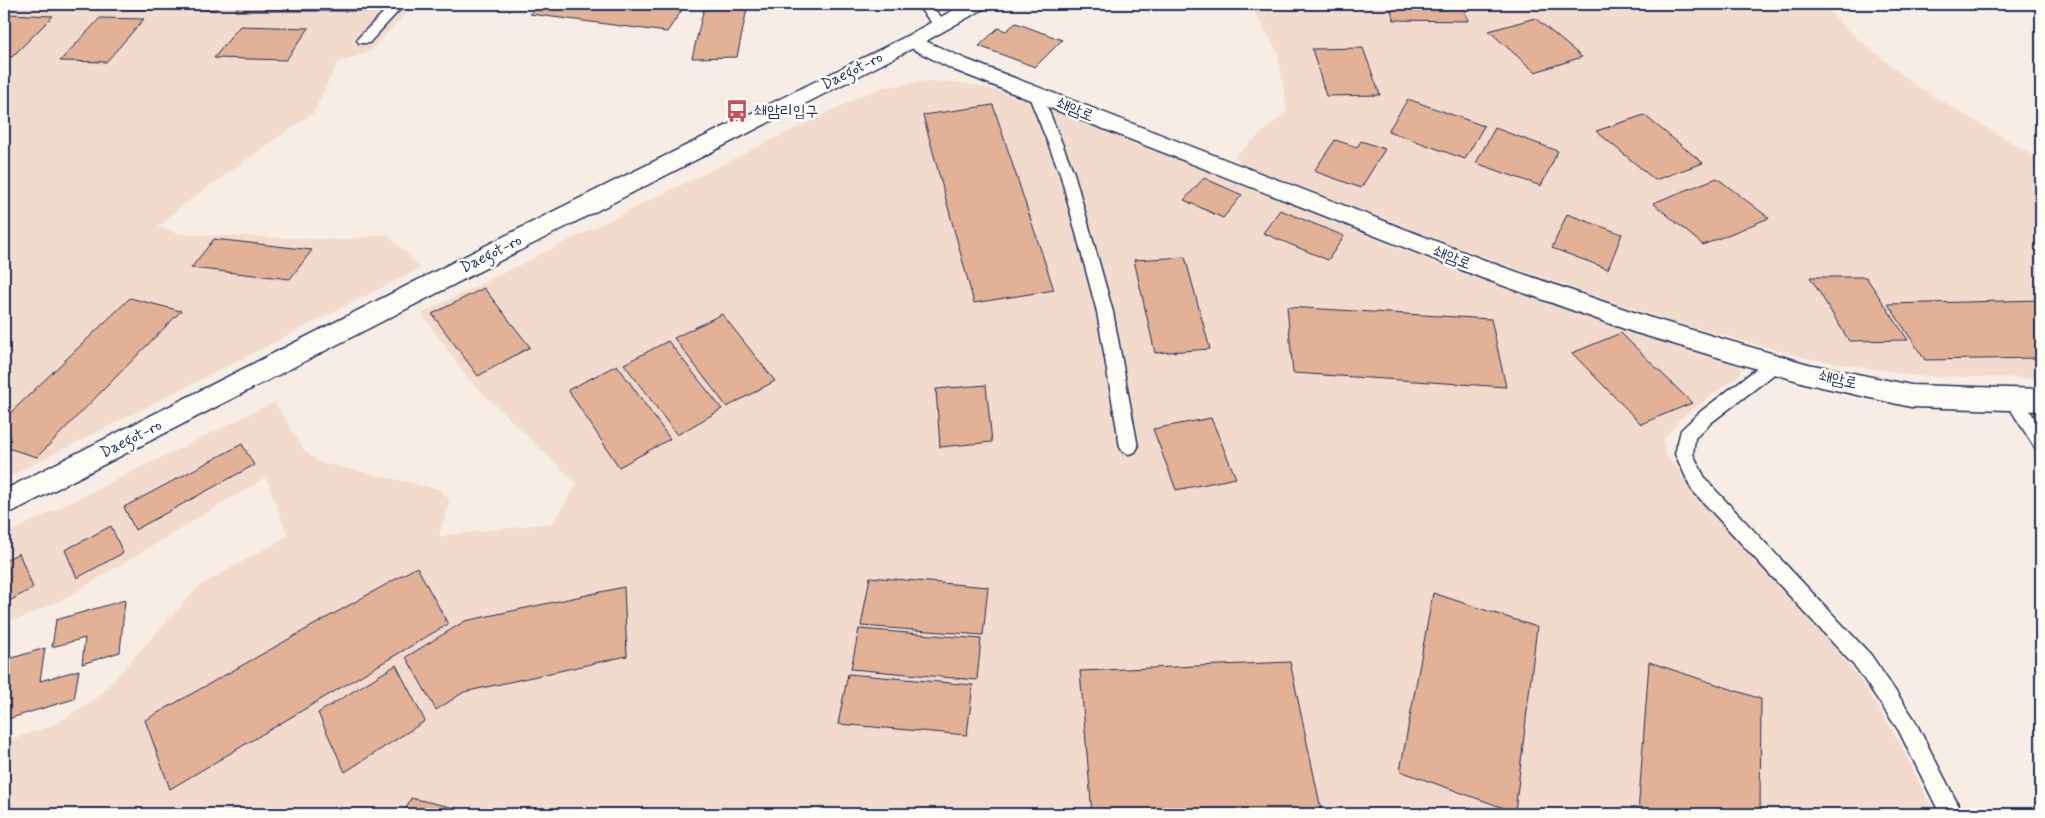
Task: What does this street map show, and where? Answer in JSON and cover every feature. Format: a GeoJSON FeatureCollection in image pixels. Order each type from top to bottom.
{"type":"FeatureCollection","features":[{"type":"Feature","properties":{"kind":"street","name":"Daegot-ro"},"geometry":{"type":"LineString","coordinates":[[4,504],[568,214],[912,41],[978,4]]}},
{"type":"Feature","properties":{"kind":"street","name":"쇄암로"},"geometry":{"type":"LineString","coordinates":[[912,41],[961,64],[1035,94],[1491,272],[1642,325],[1808,374],[1911,396],[2041,400]]}},
{"type":"Feature","properties":{"kind":"lane"},"geometry":{"type":"LineString","coordinates":[[364,40],[399,4]]}},
{"type":"Feature","properties":{"kind":"lane"},"geometry":{"type":"LineString","coordinates":[[922,4],[941,25]]}},
{"type":"Feature","properties":{"kind":"lane"},"geometry":{"type":"LineString","coordinates":[[1035,94],[1067,173],[1105,312],[1129,447]]}},
{"type":"Feature","properties":{"kind":"lane"},"geometry":{"type":"LineString","coordinates":[[1775,364],[1706,417],[1687,435],[1684,454],[1699,485],[1864,662],[1906,724],[1952,814]]}},
{"type":"Feature","properties":{"kind":"lane"},"geometry":{"type":"LineString","coordinates":[[2013,399],[2041,443]]}},
{"type":"Feature","properties":{"kind":"shaded area"},"geometry":{"type":"Polygon","coordinates":[[[57,4],[414,4],[369,52],[337,63],[314,112],[180,207],[158,227],[180,234],[341,240],[387,234],[421,268],[4,479],[4,5],[51,9],[57,4]]]}},
{"type":"Feature","properties":{"kind":"shaded area"},"geometry":{"type":"Polygon","coordinates":[[[1250,4],[1823,4],[1846,29],[1915,85],[2041,160],[2041,378],[1918,376],[1805,358],[1663,319],[1500,263],[1242,165],[1235,156],[1287,111],[1278,53],[1250,4]]]}},
{"type":"Feature","properties":{"kind":"shaded area"},"geometry":{"type":"Polygon","coordinates":[[[927,81],[954,82],[993,89],[1083,122],[1451,269],[1731,361],[1741,368],[1739,375],[1680,419],[1663,440],[1665,453],[1714,515],[1822,632],[1860,679],[1900,743],[1935,814],[4,814],[4,742],[57,724],[99,696],[199,586],[288,536],[266,477],[66,598],[19,619],[4,621],[4,535],[274,402],[305,451],[318,462],[439,489],[450,500],[439,536],[553,523],[577,484],[469,380],[422,313],[859,97],[880,88],[927,81]]]}},
{"type":"Feature","properties":{"kind":"building"},"geometry":{"type":"Polygon","coordinates":[[[77,4],[219,4],[215,10],[72,9],[77,4]]]}},
{"type":"Feature","properties":{"kind":"building"},"geometry":{"type":"Polygon","coordinates":[[[240,4],[380,4],[375,11],[235,11],[240,4]]]}},
{"type":"Feature","properties":{"kind":"building"},"geometry":{"type":"Polygon","coordinates":[[[538,4],[657,4],[684,7],[667,32],[530,14],[538,4]]]}},
{"type":"Feature","properties":{"kind":"building"},"geometry":{"type":"Polygon","coordinates":[[[705,4],[748,4],[737,57],[692,58],[705,4]]]}},
{"type":"Feature","properties":{"kind":"building"},"geometry":{"type":"Polygon","coordinates":[[[1389,4],[1462,4],[1468,21],[1394,20],[1389,4]]]}},
{"type":"Feature","properties":{"kind":"building"},"geometry":{"type":"Polygon","coordinates":[[[8,14],[53,16],[12,57],[4,57],[4,19],[8,14]]]}},
{"type":"Feature","properties":{"kind":"building"},"geometry":{"type":"Polygon","coordinates":[[[100,18],[144,19],[106,62],[60,61],[100,18]]]}},
{"type":"Feature","properties":{"kind":"building"},"geometry":{"type":"Polygon","coordinates":[[[1535,18],[1582,57],[1535,72],[1489,31],[1535,18]]]}},
{"type":"Feature","properties":{"kind":"building"},"geometry":{"type":"Polygon","coordinates":[[[1016,23],[1062,40],[1035,67],[979,46],[998,28],[1006,31],[1016,23]]]}},
{"type":"Feature","properties":{"kind":"building"},"geometry":{"type":"Polygon","coordinates":[[[240,26],[309,28],[286,60],[214,58],[240,26]]]}},
{"type":"Feature","properties":{"kind":"building"},"geometry":{"type":"Polygon","coordinates":[[[1363,48],[1380,95],[1326,96],[1312,49],[1363,48]]]}},
{"type":"Feature","properties":{"kind":"building"},"geometry":{"type":"Polygon","coordinates":[[[1408,99],[1484,126],[1465,159],[1388,131],[1408,99]]]}},
{"type":"Feature","properties":{"kind":"building"},"geometry":{"type":"Polygon","coordinates":[[[993,105],[1054,290],[974,303],[923,115],[993,105]]]}},
{"type":"Feature","properties":{"kind":"building"},"geometry":{"type":"Polygon","coordinates":[[[1644,115],[1703,163],[1655,180],[1596,131],[1644,115]]]}},
{"type":"Feature","properties":{"kind":"building"},"geometry":{"type":"Polygon","coordinates":[[[1495,128],[1558,151],[1541,186],[1476,163],[1495,128]]]}},
{"type":"Feature","properties":{"kind":"building"},"geometry":{"type":"Polygon","coordinates":[[[1335,140],[1357,147],[1361,141],[1385,149],[1361,188],[1314,171],[1335,140]]]}},
{"type":"Feature","properties":{"kind":"building"},"geometry":{"type":"Polygon","coordinates":[[[1204,178],[1242,195],[1223,218],[1184,200],[1204,178]]]}},
{"type":"Feature","properties":{"kind":"building"},"geometry":{"type":"Polygon","coordinates":[[[1717,178],[1769,218],[1703,245],[1653,203],[1717,178]]]}},
{"type":"Feature","properties":{"kind":"building"},"geometry":{"type":"Polygon","coordinates":[[[1280,210],[1344,236],[1328,260],[1263,233],[1280,210]]]}},
{"type":"Feature","properties":{"kind":"building"},"geometry":{"type":"Polygon","coordinates":[[[1567,214],[1622,234],[1608,269],[1552,248],[1567,214]]]}},
{"type":"Feature","properties":{"kind":"building"},"geometry":{"type":"Polygon","coordinates":[[[214,239],[312,250],[290,279],[191,268],[214,239]]]}},
{"type":"Feature","properties":{"kind":"building"},"geometry":{"type":"Polygon","coordinates":[[[1185,257],[1210,349],[1155,353],[1134,260],[1185,257]]]}},
{"type":"Feature","properties":{"kind":"building"},"geometry":{"type":"Polygon","coordinates":[[[1810,277],[1866,277],[1908,340],[1849,341],[1810,277]]]}},
{"type":"Feature","properties":{"kind":"building"},"geometry":{"type":"Polygon","coordinates":[[[484,288],[530,347],[478,376],[432,314],[484,288]]]}},
{"type":"Feature","properties":{"kind":"building"},"geometry":{"type":"Polygon","coordinates":[[[130,298],[181,311],[37,457],[4,447],[4,419],[130,298]]]}},
{"type":"Feature","properties":{"kind":"building"},"geometry":{"type":"Polygon","coordinates":[[[2041,300],[2041,358],[1925,360],[1888,304],[2041,300]]]}},
{"type":"Feature","properties":{"kind":"building"},"geometry":{"type":"Polygon","coordinates":[[[1287,307],[1491,319],[1506,387],[1293,373],[1287,307]]]}},
{"type":"Feature","properties":{"kind":"building"},"geometry":{"type":"Polygon","coordinates":[[[722,314],[775,381],[727,407],[674,338],[722,314]]]}},
{"type":"Feature","properties":{"kind":"building"},"geometry":{"type":"Polygon","coordinates":[[[1621,333],[1692,403],[1641,424],[1572,353],[1621,333]]]}},
{"type":"Feature","properties":{"kind":"building"},"geometry":{"type":"Polygon","coordinates":[[[668,341],[722,409],[677,435],[624,364],[668,341]]]}},
{"type":"Feature","properties":{"kind":"building"},"geometry":{"type":"Polygon","coordinates":[[[617,365],[670,439],[619,467],[568,390],[617,365]]]}},
{"type":"Feature","properties":{"kind":"building"},"geometry":{"type":"Polygon","coordinates":[[[986,385],[992,442],[940,447],[936,389],[986,385]]]}},
{"type":"Feature","properties":{"kind":"building"},"geometry":{"type":"Polygon","coordinates":[[[1211,418],[1236,478],[1176,490],[1153,429],[1211,418]]]}},
{"type":"Feature","properties":{"kind":"building"},"geometry":{"type":"Polygon","coordinates":[[[242,444],[254,465],[135,530],[124,507],[242,444]]]}},
{"type":"Feature","properties":{"kind":"building"},"geometry":{"type":"Polygon","coordinates":[[[111,526],[123,553],[77,578],[65,550],[111,526]]]}},
{"type":"Feature","properties":{"kind":"building"},"geometry":{"type":"Polygon","coordinates":[[[19,553],[33,588],[4,604],[4,561],[19,553]]]}},
{"type":"Feature","properties":{"kind":"building"},"geometry":{"type":"Polygon","coordinates":[[[417,567],[448,624],[170,789],[145,720],[417,567]]]}},
{"type":"Feature","properties":{"kind":"building"},"geometry":{"type":"Polygon","coordinates":[[[870,577],[988,587],[983,635],[861,626],[870,577]]]}},
{"type":"Feature","properties":{"kind":"building"},"geometry":{"type":"Polygon","coordinates":[[[624,587],[627,656],[464,692],[436,710],[406,657],[465,621],[624,587]]]}},
{"type":"Feature","properties":{"kind":"building"},"geometry":{"type":"Polygon","coordinates":[[[1433,593],[1537,627],[1515,812],[1400,771],[1433,593]]]}},
{"type":"Feature","properties":{"kind":"building"},"geometry":{"type":"Polygon","coordinates":[[[125,600],[120,652],[82,664],[85,638],[52,647],[56,620],[125,600]]]}},
{"type":"Feature","properties":{"kind":"building"},"geometry":{"type":"Polygon","coordinates":[[[859,629],[981,639],[977,680],[851,669],[859,629]]]}},
{"type":"Feature","properties":{"kind":"building"},"geometry":{"type":"Polygon","coordinates":[[[45,648],[40,681],[79,670],[74,699],[4,720],[4,688],[9,659],[45,648]]]}},
{"type":"Feature","properties":{"kind":"building"},"geometry":{"type":"Polygon","coordinates":[[[1290,662],[1322,814],[1092,814],[1080,671],[1290,662]]]}},
{"type":"Feature","properties":{"kind":"building"},"geometry":{"type":"Polygon","coordinates":[[[1649,662],[1761,699],[1760,814],[1638,814],[1649,662]]]}},
{"type":"Feature","properties":{"kind":"building"},"geometry":{"type":"Polygon","coordinates":[[[396,665],[425,721],[345,772],[318,713],[396,665]]]}},
{"type":"Feature","properties":{"kind":"building"},"geometry":{"type":"Polygon","coordinates":[[[848,674],[973,685],[967,735],[838,724],[848,674]]]}},
{"type":"Feature","properties":{"kind":"building"},"geometry":{"type":"Polygon","coordinates":[[[411,798],[481,814],[403,814],[411,798]]]}},
{"type":"Feature","properties":{"kind":"place","name":"쇄암리입구"},"geometry":{"type":"Point","coordinates":[737,111]}}]}
